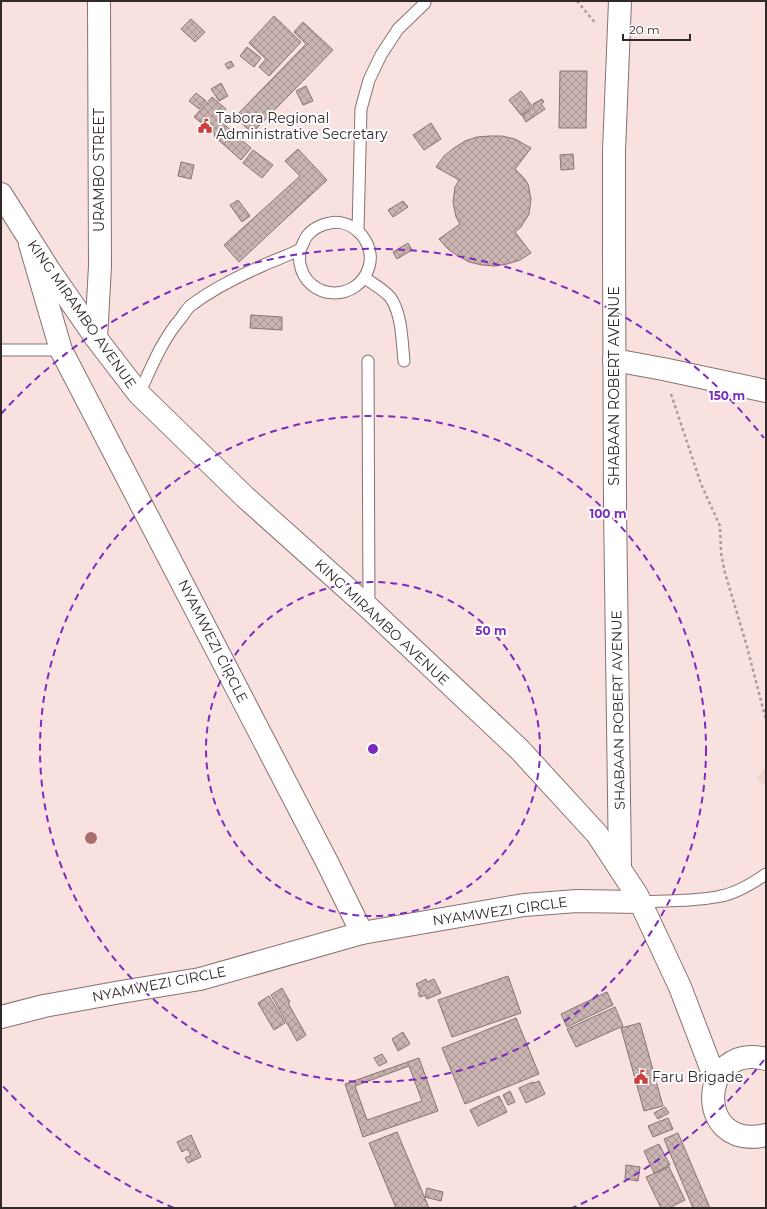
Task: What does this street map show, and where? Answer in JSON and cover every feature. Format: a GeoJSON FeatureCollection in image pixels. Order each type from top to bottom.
{"type":"FeatureCollection","features":[{"type":"Feature","properties":{"kind":"street","name":"URAMBO STREET"},"geometry":{"type":"LineString","coordinates":[[96,338],[100,266],[99,1]]}},
{"type":"Feature","properties":{"kind":"street","name":"SHABAAN ROBERT AVENUE"},"geometry":{"type":"LineString","coordinates":[[620,1],[614,151],[615,500],[620,867]]}},
{"type":"Feature","properties":{"kind":"street","name":"KING MIRAMBO AVENUE"},"geometry":{"type":"LineString","coordinates":[[1,194],[96,338],[138,394],[245,497],[369,608],[520,750],[597,834],[620,867],[640,902],[680,987],[716,1080]]}},
{"type":"Feature","properties":{"kind":"street","name":"NYAMWEZI CIRCLE"},"geometry":{"type":"LineString","coordinates":[[27,235],[61,350],[214,642],[362,933]]}},
{"type":"Feature","properties":{"kind":"street"},"geometry":{"type":"LineString","coordinates":[[614,360],[766,391]]}},
{"type":"Feature","properties":{"kind":"street","name":"NYAMWEZI CIRCLE"},"geometry":{"type":"LineString","coordinates":[[1,1017],[44,1006],[200,979],[362,933],[524,905],[577,901],[640,902]]}},
{"type":"Feature","properties":{"kind":"street"},"geometry":{"type":"LineString","coordinates":[[766,1059],[756,1056],[739,1058],[725,1067],[716,1080],[712,1094],[713,1107],[718,1119],[727,1129],[739,1136],[753,1138],[766,1135]]}},
{"type":"Feature","properties":{"kind":"lane"},"geometry":{"type":"LineString","coordinates":[[358,231],[361,109],[369,80],[381,55],[398,30],[425,4]]}},
{"type":"Feature","properties":{"kind":"lane"},"geometry":{"type":"LineString","coordinates":[[332,222],[346,224],[358,231],[366,241],[370,253],[370,266],[365,278],[354,288],[341,293],[327,293],[314,287],[304,276],[299,263],[300,249],[307,236],[318,227],[332,222]]}},
{"type":"Feature","properties":{"kind":"lane"},"geometry":{"type":"LineString","coordinates":[[138,394],[172,328],[190,307],[226,284],[258,267],[300,249]]}},
{"type":"Feature","properties":{"kind":"lane"},"geometry":{"type":"LineString","coordinates":[[365,278],[390,297],[395,307],[399,323],[404,361]]}},
{"type":"Feature","properties":{"kind":"lane"},"geometry":{"type":"LineString","coordinates":[[1,350],[61,350]]}},
{"type":"Feature","properties":{"kind":"lane"},"geometry":{"type":"LineString","coordinates":[[368,361],[369,608]]}},
{"type":"Feature","properties":{"kind":"lane"},"geometry":{"type":"LineString","coordinates":[[640,902],[700,899],[723,896],[766,874]]}},
{"type":"Feature","properties":{"kind":"path"},"geometry":{"type":"LineString","coordinates":[[662,369],[701,484],[720,526],[721,553],[725,573],[748,650],[766,720]]}},
{"type":"Feature","properties":{"kind":"shaded area"},"geometry":{"type":"Polygon","coordinates":[[[766,765],[766,786],[757,779],[766,765]]]}},
{"type":"Feature","properties":{"kind":"building"},"geometry":{"type":"Polygon","coordinates":[[[274,16],[301,42],[269,76],[259,67],[266,59],[249,43],[274,16]]]}},
{"type":"Feature","properties":{"kind":"building"},"geometry":{"type":"Polygon","coordinates":[[[191,19],[205,32],[195,42],[181,29],[191,19]]]}},
{"type":"Feature","properties":{"kind":"building"},"geometry":{"type":"Polygon","coordinates":[[[303,22],[333,50],[252,133],[235,117],[306,44],[294,32],[303,22]]]}},
{"type":"Feature","properties":{"kind":"building"},"geometry":{"type":"Polygon","coordinates":[[[247,47],[261,58],[254,67],[240,56],[247,47]]]}},
{"type":"Feature","properties":{"kind":"building"},"geometry":{"type":"Polygon","coordinates":[[[231,61],[234,66],[228,69],[225,64],[231,61]]]}},
{"type":"Feature","properties":{"kind":"building"},"geometry":{"type":"Polygon","coordinates":[[[560,71],[587,71],[586,128],[559,128],[560,71]]]}},
{"type":"Feature","properties":{"kind":"building"},"geometry":{"type":"Polygon","coordinates":[[[221,83],[228,96],[219,101],[211,89],[221,83]]]}},
{"type":"Feature","properties":{"kind":"building"},"geometry":{"type":"Polygon","coordinates":[[[306,86],[313,101],[303,105],[296,91],[306,86]]]}},
{"type":"Feature","properties":{"kind":"building"},"geometry":{"type":"Polygon","coordinates":[[[521,91],[532,106],[521,115],[509,100],[521,91]]]}},
{"type":"Feature","properties":{"kind":"building"},"geometry":{"type":"Polygon","coordinates":[[[196,93],[206,101],[199,109],[189,101],[196,93]]]}},
{"type":"Feature","properties":{"kind":"building"},"geometry":{"type":"Polygon","coordinates":[[[212,97],[226,109],[218,119],[251,148],[241,160],[214,136],[215,134],[194,117],[212,97]]]}},
{"type":"Feature","properties":{"kind":"building"},"geometry":{"type":"Polygon","coordinates":[[[542,99],[544,102],[541,104],[545,109],[526,122],[522,115],[534,107],[533,104],[542,99]]]}},
{"type":"Feature","properties":{"kind":"building"},"geometry":{"type":"Polygon","coordinates":[[[431,123],[441,139],[424,150],[413,135],[431,123]]]}},
{"type":"Feature","properties":{"kind":"building"},"geometry":{"type":"Polygon","coordinates":[[[502,136],[515,139],[531,148],[515,169],[528,184],[531,199],[529,214],[521,227],[515,232],[531,253],[520,260],[495,266],[469,262],[448,249],[439,239],[460,224],[456,217],[453,202],[455,187],[459,180],[436,167],[444,156],[465,141],[477,137],[502,136]]]}},
{"type":"Feature","properties":{"kind":"building"},"geometry":{"type":"Polygon","coordinates":[[[298,149],[327,180],[239,262],[224,245],[300,176],[285,161],[298,149]]]}},
{"type":"Feature","properties":{"kind":"building"},"geometry":{"type":"Polygon","coordinates":[[[253,150],[273,165],[262,178],[243,163],[253,150]]]}},
{"type":"Feature","properties":{"kind":"building"},"geometry":{"type":"Polygon","coordinates":[[[573,154],[574,169],[561,170],[560,155],[573,154]]]}},
{"type":"Feature","properties":{"kind":"building"},"geometry":{"type":"Polygon","coordinates":[[[181,162],[194,165],[191,179],[178,176],[181,162]]]}},
{"type":"Feature","properties":{"kind":"building"},"geometry":{"type":"Polygon","coordinates":[[[238,200],[250,216],[242,222],[230,205],[238,200]]]}},
{"type":"Feature","properties":{"kind":"building"},"geometry":{"type":"Polygon","coordinates":[[[403,201],[408,207],[393,217],[388,210],[403,201]]]}},
{"type":"Feature","properties":{"kind":"building"},"geometry":{"type":"Polygon","coordinates":[[[408,243],[412,250],[397,259],[393,252],[408,243]]]}},
{"type":"Feature","properties":{"kind":"building"},"geometry":{"type":"Polygon","coordinates":[[[251,315],[282,317],[282,330],[250,328],[251,315]]]}},
{"type":"Feature","properties":{"kind":"building"},"geometry":{"type":"Polygon","coordinates":[[[508,976],[521,1013],[452,1037],[438,1000],[508,976]]]}},
{"type":"Feature","properties":{"kind":"building"},"geometry":{"type":"Polygon","coordinates":[[[426,979],[427,982],[434,979],[441,993],[427,999],[425,995],[420,997],[418,993],[420,992],[416,984],[426,979]]]}},
{"type":"Feature","properties":{"kind":"building"},"geometry":{"type":"Polygon","coordinates":[[[282,988],[290,1002],[288,1003],[306,1035],[297,1041],[271,995],[282,988]]]}},
{"type":"Feature","properties":{"kind":"building"},"geometry":{"type":"Polygon","coordinates":[[[607,992],[613,1005],[567,1027],[561,1014],[607,992]]]}},
{"type":"Feature","properties":{"kind":"building"},"geometry":{"type":"Polygon","coordinates":[[[269,996],[285,1023],[274,1030],[258,1003],[269,996]]]}},
{"type":"Feature","properties":{"kind":"building"},"geometry":{"type":"Polygon","coordinates":[[[615,1007],[623,1026],[576,1047],[567,1029],[615,1007]]]}},
{"type":"Feature","properties":{"kind":"building"},"geometry":{"type":"Polygon","coordinates":[[[516,1018],[539,1074],[465,1104],[442,1048],[516,1018]]]}},
{"type":"Feature","properties":{"kind":"building"},"geometry":{"type":"Polygon","coordinates":[[[640,1023],[663,1106],[644,1111],[621,1028],[640,1023]]]}},
{"type":"Feature","properties":{"kind":"building"},"geometry":{"type":"Polygon","coordinates":[[[403,1032],[410,1044],[398,1051],[392,1039],[403,1032]]]}},
{"type":"Feature","properties":{"kind":"building"},"geometry":{"type":"Polygon","coordinates":[[[382,1054],[387,1062],[379,1066],[374,1058],[382,1054]]]}},
{"type":"Feature","properties":{"kind":"building"},"geometry":{"type":"Polygon","coordinates":[[[419,1058],[438,1111],[363,1137],[345,1084],[419,1058]],[[409,1066],[355,1086],[367,1120],[422,1101],[409,1066]]]}},
{"type":"Feature","properties":{"kind":"building"},"geometry":{"type":"Polygon","coordinates":[[[539,1081],[545,1094],[526,1103],[519,1088],[539,1081]]]}},
{"type":"Feature","properties":{"kind":"building"},"geometry":{"type":"Polygon","coordinates":[[[510,1091],[515,1102],[508,1105],[503,1095],[510,1091]]]}},
{"type":"Feature","properties":{"kind":"building"},"geometry":{"type":"Polygon","coordinates":[[[499,1096],[507,1112],[478,1126],[470,1110],[499,1096]]]}},
{"type":"Feature","properties":{"kind":"building"},"geometry":{"type":"Polygon","coordinates":[[[665,1107],[669,1113],[658,1119],[654,1113],[665,1107]]]}},
{"type":"Feature","properties":{"kind":"building"},"geometry":{"type":"Polygon","coordinates":[[[668,1118],[673,1129],[653,1137],[648,1126],[668,1118]]]}},
{"type":"Feature","properties":{"kind":"building"},"geometry":{"type":"Polygon","coordinates":[[[397,1132],[429,1208],[396,1208],[369,1143],[397,1132]]]}},
{"type":"Feature","properties":{"kind":"building"},"geometry":{"type":"Polygon","coordinates":[[[678,1133],[710,1208],[693,1208],[664,1139],[678,1133]]]}},
{"type":"Feature","properties":{"kind":"building"},"geometry":{"type":"Polygon","coordinates":[[[191,1135],[201,1157],[188,1163],[185,1158],[191,1155],[187,1149],[182,1152],[177,1142],[191,1135]]]}},
{"type":"Feature","properties":{"kind":"building"},"geometry":{"type":"Polygon","coordinates":[[[659,1144],[670,1165],[654,1173],[644,1151],[659,1144]]]}},
{"type":"Feature","properties":{"kind":"building"},"geometry":{"type":"Polygon","coordinates":[[[626,1165],[640,1167],[638,1181],[625,1179],[626,1165]]]}},
{"type":"Feature","properties":{"kind":"building"},"geometry":{"type":"Polygon","coordinates":[[[669,1167],[685,1200],[669,1208],[661,1208],[646,1177],[669,1167]]]}},
{"type":"Feature","properties":{"kind":"building"},"geometry":{"type":"Polygon","coordinates":[[[427,1188],[443,1192],[441,1201],[425,1197],[427,1188]]]}},
{"type":"Feature","properties":{"kind":"place","name":"Tabora Regional Administrative Secretary"},"geometry":{"type":"Point","coordinates":[205,126]}},
{"type":"Feature","properties":{"kind":"place","name":"Faru Brigade"},"geometry":{"type":"Point","coordinates":[641,1077]}}]}
